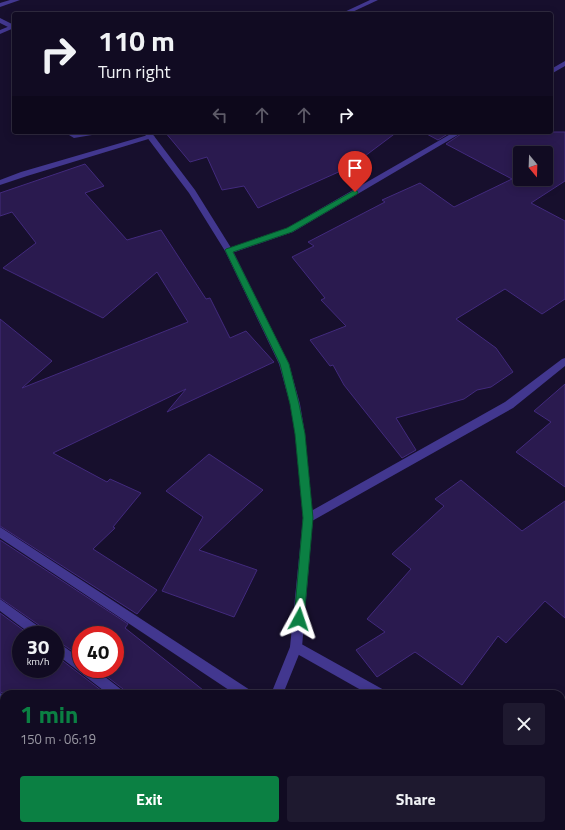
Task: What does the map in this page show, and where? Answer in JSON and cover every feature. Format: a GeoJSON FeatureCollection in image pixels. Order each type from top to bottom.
{"type":"FeatureCollection","features":[{"type":"Feature","properties":{"kind":"street"},"geometry":{"type":"LineString","coordinates":[[0,5],[17,0]]}},
{"type":"Feature","properties":{"kind":"street"},"geometry":{"type":"LineString","coordinates":[[348,12],[376,0]]}},
{"type":"Feature","properties":{"kind":"street"},"geometry":{"type":"LineString","coordinates":[[0,20],[12,27]]}},
{"type":"Feature","properties":{"kind":"street"},"geometry":{"type":"LineString","coordinates":[[0,32],[12,28]]}},
{"type":"Feature","properties":{"kind":"street"},"geometry":{"type":"LineString","coordinates":[[553,71],[565,63]]}},
{"type":"Feature","properties":{"kind":"street"},"geometry":{"type":"LineString","coordinates":[[71,134],[74,136],[86,134]]}},
{"type":"Feature","properties":{"kind":"street"},"geometry":{"type":"LineString","coordinates":[[0,183],[149,134],[192,192],[229,250],[284,364],[295,404],[300,434],[308,518],[296,647],[279,690]]}},
{"type":"Feature","properties":{"kind":"street"},"geometry":{"type":"LineString","coordinates":[[229,250],[290,230],[456,134]]}},
{"type":"Feature","properties":{"kind":"street"},"geometry":{"type":"LineString","coordinates":[[308,518],[509,405],[565,361]]}},
{"type":"Feature","properties":{"kind":"street"},"geometry":{"type":"LineString","coordinates":[[0,532],[240,690]]}},
{"type":"Feature","properties":{"kind":"street"},"geometry":{"type":"LineString","coordinates":[[0,604],[29,626]]}},
{"type":"Feature","properties":{"kind":"street"},"geometry":{"type":"LineString","coordinates":[[296,647],[373,690]]}},
{"type":"Feature","properties":{"kind":"street"},"geometry":{"type":"LineString","coordinates":[[64,653],[72,659]]}},
{"type":"Feature","properties":{"kind":"street"},"geometry":{"type":"LineString","coordinates":[[97,678],[113,690]]}},
{"type":"Feature","properties":{"kind":"building"},"geometry":{"type":"Polygon","coordinates":[[[553,132],[565,132],[565,181],[531,203],[565,221],[565,299],[542,314],[505,289],[456,319],[496,348],[513,372],[491,387],[477,390],[464,399],[396,418],[416,450],[402,458],[344,385],[333,365],[330,366],[310,340],[346,326],[321,300],[325,298],[292,257],[314,246],[308,242],[385,202],[382,200],[420,183],[454,207],[512,179],[446,144],[461,134],[553,134],[553,132]]]}},
{"type":"Feature","properties":{"kind":"building"},"geometry":{"type":"Polygon","coordinates":[[[167,134],[394,134],[345,171],[343,170],[258,208],[244,186],[222,190],[207,157],[190,162],[167,134]]]}},
{"type":"Feature","properties":{"kind":"building"},"geometry":{"type":"Polygon","coordinates":[[[427,134],[448,134],[438,140],[427,134]]]}},
{"type":"Feature","properties":{"kind":"building"},"geometry":{"type":"Polygon","coordinates":[[[85,164],[104,186],[85,193],[127,240],[161,230],[206,299],[210,298],[230,338],[246,331],[274,362],[167,412],[186,389],[53,453],[107,482],[110,479],[141,493],[113,527],[115,528],[93,549],[157,590],[137,614],[0,526],[0,319],[52,361],[22,388],[188,322],[157,272],[103,318],[3,268],[36,243],[12,212],[0,216],[0,193],[85,164]]]}},
{"type":"Feature","properties":{"kind":"building"},"geometry":{"type":"Polygon","coordinates":[[[565,384],[565,487],[516,452],[551,422],[534,411],[565,384]]]}},
{"type":"Feature","properties":{"kind":"building"},"geometry":{"type":"Polygon","coordinates":[[[209,454],[263,490],[199,550],[257,570],[234,617],[162,591],[203,517],[166,491],[209,454]]]}},
{"type":"Feature","properties":{"kind":"building"},"geometry":{"type":"Polygon","coordinates":[[[461,480],[522,531],[565,501],[565,618],[545,601],[506,643],[498,636],[462,685],[415,652],[377,677],[356,650],[385,632],[367,619],[411,569],[392,554],[444,506],[435,499],[461,480]]]}},
{"type":"Feature","properties":{"kind":"building"},"geometry":{"type":"Polygon","coordinates":[[[0,540],[128,624],[125,628],[203,690],[123,690],[109,678],[124,678],[124,626],[72,626],[72,651],[64,645],[64,626],[40,626],[0,598],[0,540]]]}},
{"type":"Feature","properties":{"kind":"building"},"geometry":{"type":"Polygon","coordinates":[[[0,613],[18,626],[12,626],[12,678],[64,678],[64,662],[72,668],[72,678],[85,678],[101,690],[0,690],[0,613]]]}},
{"type":"Feature","properties":{"kind":"route"},"geometry":{"type":"LineString","coordinates":[[299,619],[308,518],[300,434],[295,404],[284,364],[229,250],[290,230],[355,192]]}}]}
